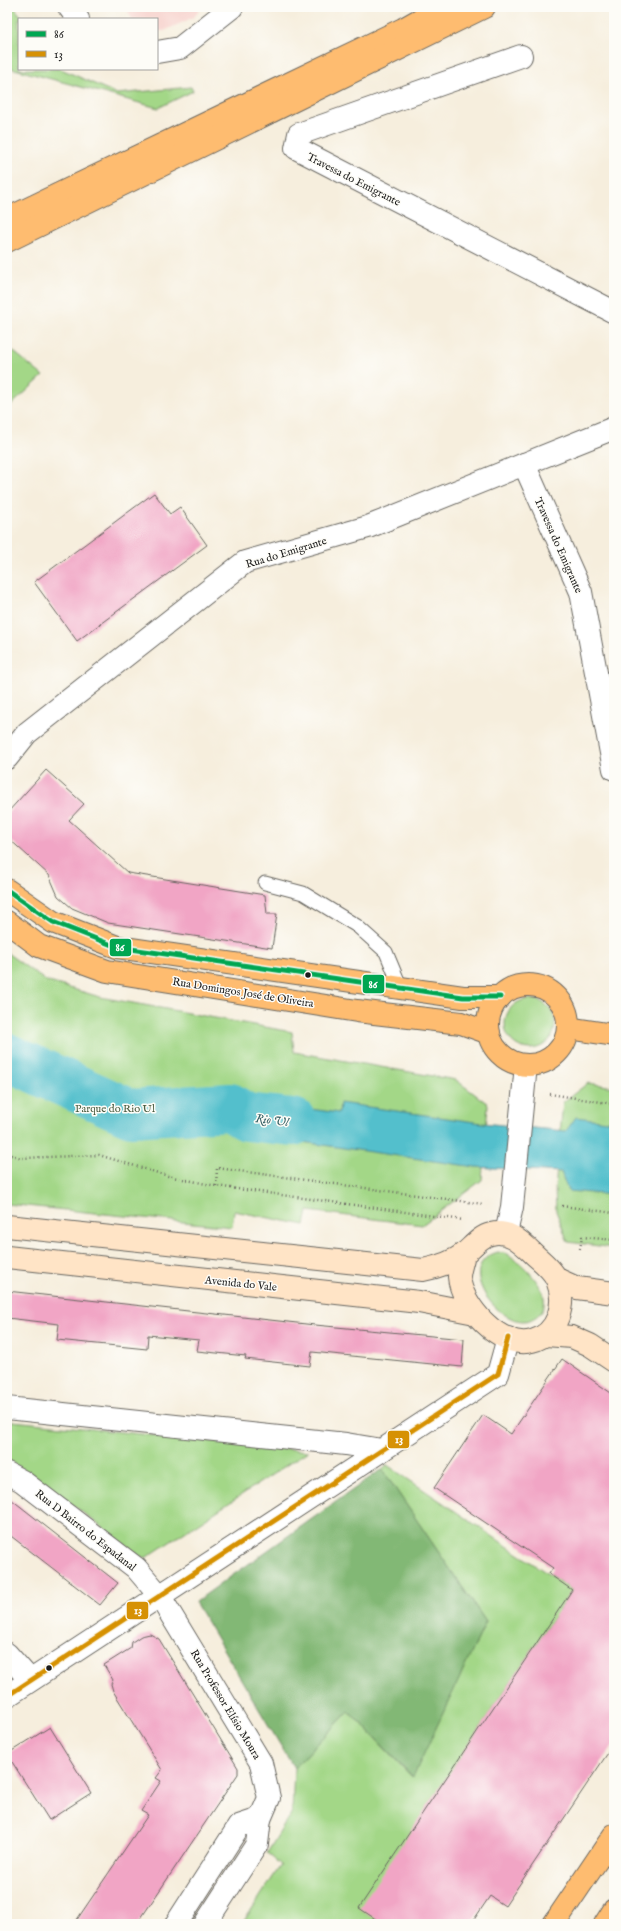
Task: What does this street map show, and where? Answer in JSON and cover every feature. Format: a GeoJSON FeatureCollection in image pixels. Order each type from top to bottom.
{"type":"FeatureCollection","features":[{"type":"Feature","properties":{"kind":"main road"},"geometry":{"type":"LineString","coordinates":[[7,219],[403,28],[442,7]]}},
{"type":"Feature","properties":{"kind":"main road"},"geometry":{"type":"LineString","coordinates":[[7,241],[484,7]]}},
{"type":"Feature","properties":{"kind":"main road"},"geometry":{"type":"LineString","coordinates":[[7,890],[53,922],[117,947],[463,997],[500,997]]}},
{"type":"Feature","properties":{"kind":"main road","name":"Rua Domingos José de Oliveira"},"geometry":{"type":"LineString","coordinates":[[7,922],[38,946],[108,971],[357,1011],[461,1023],[489,1033]]}},
{"type":"Feature","properties":{"kind":"main road"},"geometry":{"type":"LineString","coordinates":[[524,985],[538,986],[551,992],[561,1002],[567,1014],[568,1028],[565,1040],[559,1051],[550,1059],[538,1064],[526,1066],[513,1062],[502,1056],[494,1045],[489,1033],[488,1020],[492,1007],[500,997],[511,989],[524,985]]}},
{"type":"Feature","properties":{"kind":"main road"},"geometry":{"type":"LineString","coordinates":[[568,1028],[614,1034]]}},
{"type":"Feature","properties":{"kind":"main road"},"geometry":{"type":"LineString","coordinates":[[7,1226],[423,1270],[444,1265],[464,1253],[475,1243],[491,1234],[506,1233],[520,1240],[541,1260],[557,1279],[577,1288],[614,1293]]}},
{"type":"Feature","properties":{"kind":"main road"},"geometry":{"type":"LineString","coordinates":[[464,1253],[459,1277],[464,1295],[475,1312],[497,1333],[518,1342],[531,1341],[546,1335],[572,1337],[590,1345],[614,1361]]}},
{"type":"Feature","properties":{"kind":"main road","name":"Avenida do Vale"},"geometry":{"type":"LineString","coordinates":[[7,1257],[419,1302],[475,1312]]}},
{"type":"Feature","properties":{"kind":"main road"},"geometry":{"type":"LineString","coordinates":[[546,1335],[558,1319],[562,1300],[557,1279]]}},
{"type":"Feature","properties":{"kind":"main road"},"geometry":{"type":"LineString","coordinates":[[554,1924],[614,1835]]}},
{"type":"Feature","properties":{"kind":"main road"},"geometry":{"type":"LineString","coordinates":[[605,1924],[614,1910]]}},
{"type":"Feature","properties":{"kind":"street"},"geometry":{"type":"LineString","coordinates":[[69,7],[77,18]]}},
{"type":"Feature","properties":{"kind":"street"},"geometry":{"type":"LineString","coordinates":[[158,52],[180,48],[232,7]]}},
{"type":"Feature","properties":{"kind":"street","name":"Travessa do Emigrante"},"geometry":{"type":"LineString","coordinates":[[521,56],[299,134],[296,148],[614,312]]}},
{"type":"Feature","properties":{"kind":"street","name":"Rua do Emigrante"},"geometry":{"type":"LineString","coordinates":[[7,758],[27,733],[245,562],[368,527],[614,428]]}},
{"type":"Feature","properties":{"kind":"street","name":"Travessa do Emigrante"},"geometry":{"type":"LineString","coordinates":[[524,464],[582,592],[614,768]]}},
{"type":"Feature","properties":{"kind":"street"},"geometry":{"type":"LineString","coordinates":[[506,1233],[512,1207],[526,1066]]}},
{"type":"Feature","properties":{"kind":"street"},"geometry":{"type":"LineString","coordinates":[[7,1696],[498,1374],[508,1338]]}},
{"type":"Feature","properties":{"kind":"street"},"geometry":{"type":"LineString","coordinates":[[7,1408],[346,1444],[382,1450]]}},
{"type":"Feature","properties":{"kind":"street","name":"Rua D Bairro do Espadanal"},"geometry":{"type":"LineString","coordinates":[[7,1473],[22,1481],[136,1568],[159,1595]]}},
{"type":"Feature","properties":{"kind":"street","name":"Rua Professor Elísio Moura"},"geometry":{"type":"LineString","coordinates":[[159,1595],[261,1763],[269,1798],[260,1819],[257,1844],[205,1924]]}},
{"type":"Feature","properties":{"kind":"street"},"geometry":{"type":"LineString","coordinates":[[7,1654],[30,1680]]}},
{"type":"Feature","properties":{"kind":"street"},"geometry":{"type":"LineString","coordinates":[[176,1924],[239,1826],[260,1819]]}},
{"type":"Feature","properties":{"kind":"lane"},"geometry":{"type":"LineString","coordinates":[[265,883],[303,894],[357,926],[386,952],[401,988]]}},
{"type":"Feature","properties":{"kind":"path"},"geometry":{"type":"LineString","coordinates":[[550,1094],[614,1104]]}},
{"type":"Feature","properties":{"kind":"path"},"geometry":{"type":"LineString","coordinates":[[7,1154],[22,1158],[99,1155],[168,1176],[216,1186],[468,1221]]}},
{"type":"Feature","properties":{"kind":"path"},"geometry":{"type":"LineString","coordinates":[[216,1186],[217,1168],[483,1204]]}},
{"type":"Feature","properties":{"kind":"path"},"geometry":{"type":"LineString","coordinates":[[562,1206],[614,1213]]}},
{"type":"Feature","properties":{"kind":"path"},"geometry":{"type":"LineString","coordinates":[[580,1249],[582,1237],[614,1240]]}},
{"type":"Feature","properties":{"kind":"shaded area"},"geometry":{"type":"Polygon","coordinates":[[[126,7],[202,7],[194,17],[164,31],[158,31],[158,18],[132,18],[126,7]]]}},
{"type":"Feature","properties":{"kind":"green space"},"geometry":{"type":"Polygon","coordinates":[[[7,7],[14,7],[22,18],[18,18],[18,70],[7,67],[7,7]]]}},
{"type":"Feature","properties":{"kind":"green space"},"geometry":{"type":"Polygon","coordinates":[[[18,70],[63,70],[117,94],[191,87],[193,91],[158,108],[18,70]]]}},
{"type":"Feature","properties":{"kind":"green space"},"geometry":{"type":"Polygon","coordinates":[[[7,346],[43,376],[7,409],[7,346]]]}},
{"type":"Feature","properties":{"kind":"green space","name":"Parque do Rio Ul"},"geometry":{"type":"Polygon","coordinates":[[[7,953],[46,981],[100,997],[292,1032],[294,1052],[456,1080],[488,1104],[482,1180],[422,1225],[308,1211],[305,1225],[234,1211],[232,1227],[7,1204],[7,953]]]}},
{"type":"Feature","properties":{"kind":"green space"},"geometry":{"type":"Polygon","coordinates":[[[530,999],[539,1001],[550,1010],[555,1024],[553,1033],[544,1044],[530,1049],[521,1047],[510,1038],[505,1024],[507,1015],[516,1004],[530,999]]]}},
{"type":"Feature","properties":{"kind":"green space"},"geometry":{"type":"Polygon","coordinates":[[[588,1083],[614,1087],[614,1248],[568,1242],[556,1211],[555,1189],[563,1102],[588,1083]]]}},
{"type":"Feature","properties":{"kind":"green space"},"geometry":{"type":"Polygon","coordinates":[[[498,1252],[508,1254],[524,1267],[532,1275],[543,1293],[544,1303],[542,1311],[534,1318],[522,1321],[509,1317],[497,1309],[487,1297],[480,1284],[479,1271],[484,1260],[498,1252]]]}},
{"type":"Feature","properties":{"kind":"green space"},"geometry":{"type":"Polygon","coordinates":[[[13,1421],[308,1451],[144,1559],[32,1474],[7,1460],[7,1423],[13,1421]]]}},
{"type":"Feature","properties":{"kind":"green space"},"geometry":{"type":"Polygon","coordinates":[[[387,1465],[572,1590],[406,1839],[383,1924],[242,1924],[281,1865],[267,1853],[292,1812],[294,1768],[349,1711],[412,1777],[486,1622],[382,1469],[387,1465]]]}},
{"type":"Feature","properties":{"kind":"green space"},"geometry":{"type":"Polygon","coordinates":[[[382,1469],[486,1622],[413,1777],[349,1711],[294,1768],[195,1602],[382,1469]]]}},
{"type":"Feature","properties":{"kind":"water"},"geometry":{"type":"Polygon","coordinates":[[[231,1098],[339,1113],[340,1103],[482,1123],[566,1131],[576,1117],[614,1122],[614,1195],[568,1191],[561,1172],[475,1167],[226,1131],[231,1098]]]}},
{"type":"Feature","properties":{"kind":"building"},"geometry":{"type":"Polygon","coordinates":[[[154,493],[170,514],[180,507],[207,545],[77,641],[34,582],[154,493]]]}},
{"type":"Feature","properties":{"kind":"building"},"geometry":{"type":"Polygon","coordinates":[[[46,770],[84,804],[69,820],[128,873],[265,895],[267,914],[277,914],[272,948],[108,923],[72,908],[58,896],[49,875],[7,837],[7,813],[46,770]]]}},
{"type":"Feature","properties":{"kind":"building"},"geometry":{"type":"Polygon","coordinates":[[[7,1291],[315,1325],[464,1339],[462,1367],[312,1352],[310,1366],[245,1359],[246,1356],[197,1351],[199,1340],[148,1335],[147,1349],[57,1340],[59,1324],[7,1318],[7,1291]]]}},
{"type":"Feature","properties":{"kind":"building"},"geometry":{"type":"Polygon","coordinates":[[[562,1359],[614,1395],[614,1744],[505,1906],[490,1896],[471,1924],[383,1924],[359,1908],[572,1590],[549,1574],[553,1568],[434,1488],[483,1415],[511,1434],[562,1359]]]}},
{"type":"Feature","properties":{"kind":"building"},"geometry":{"type":"Polygon","coordinates":[[[7,1496],[118,1583],[100,1605],[7,1533],[7,1496]]]}},
{"type":"Feature","properties":{"kind":"building"},"geometry":{"type":"Polygon","coordinates":[[[150,1634],[159,1639],[238,1768],[238,1774],[137,1924],[74,1924],[148,1815],[141,1811],[161,1781],[156,1778],[162,1770],[113,1691],[111,1684],[113,1680],[104,1665],[131,1648],[132,1642],[141,1636],[150,1634]]]}},
{"type":"Feature","properties":{"kind":"building"},"geometry":{"type":"Polygon","coordinates":[[[50,1727],[91,1793],[49,1820],[7,1754],[50,1727]]]}},
{"type":"Feature","properties":{"kind":"waterway","name":"Rio Ul"},"geometry":{"type":"LineString","coordinates":[[7,1057],[131,1113],[230,1107],[246,1117],[293,1122]]}},
{"type":"Feature","properties":{"kind":"transit line","name":"86"},"geometry":{"type":"LineString","coordinates":[[7,890],[53,922],[117,947],[463,997],[500,997]]}},
{"type":"Feature","properties":{"kind":"transit line","name":"13"},"geometry":{"type":"LineString","coordinates":[[7,1696],[498,1374],[508,1338]]}}]}
